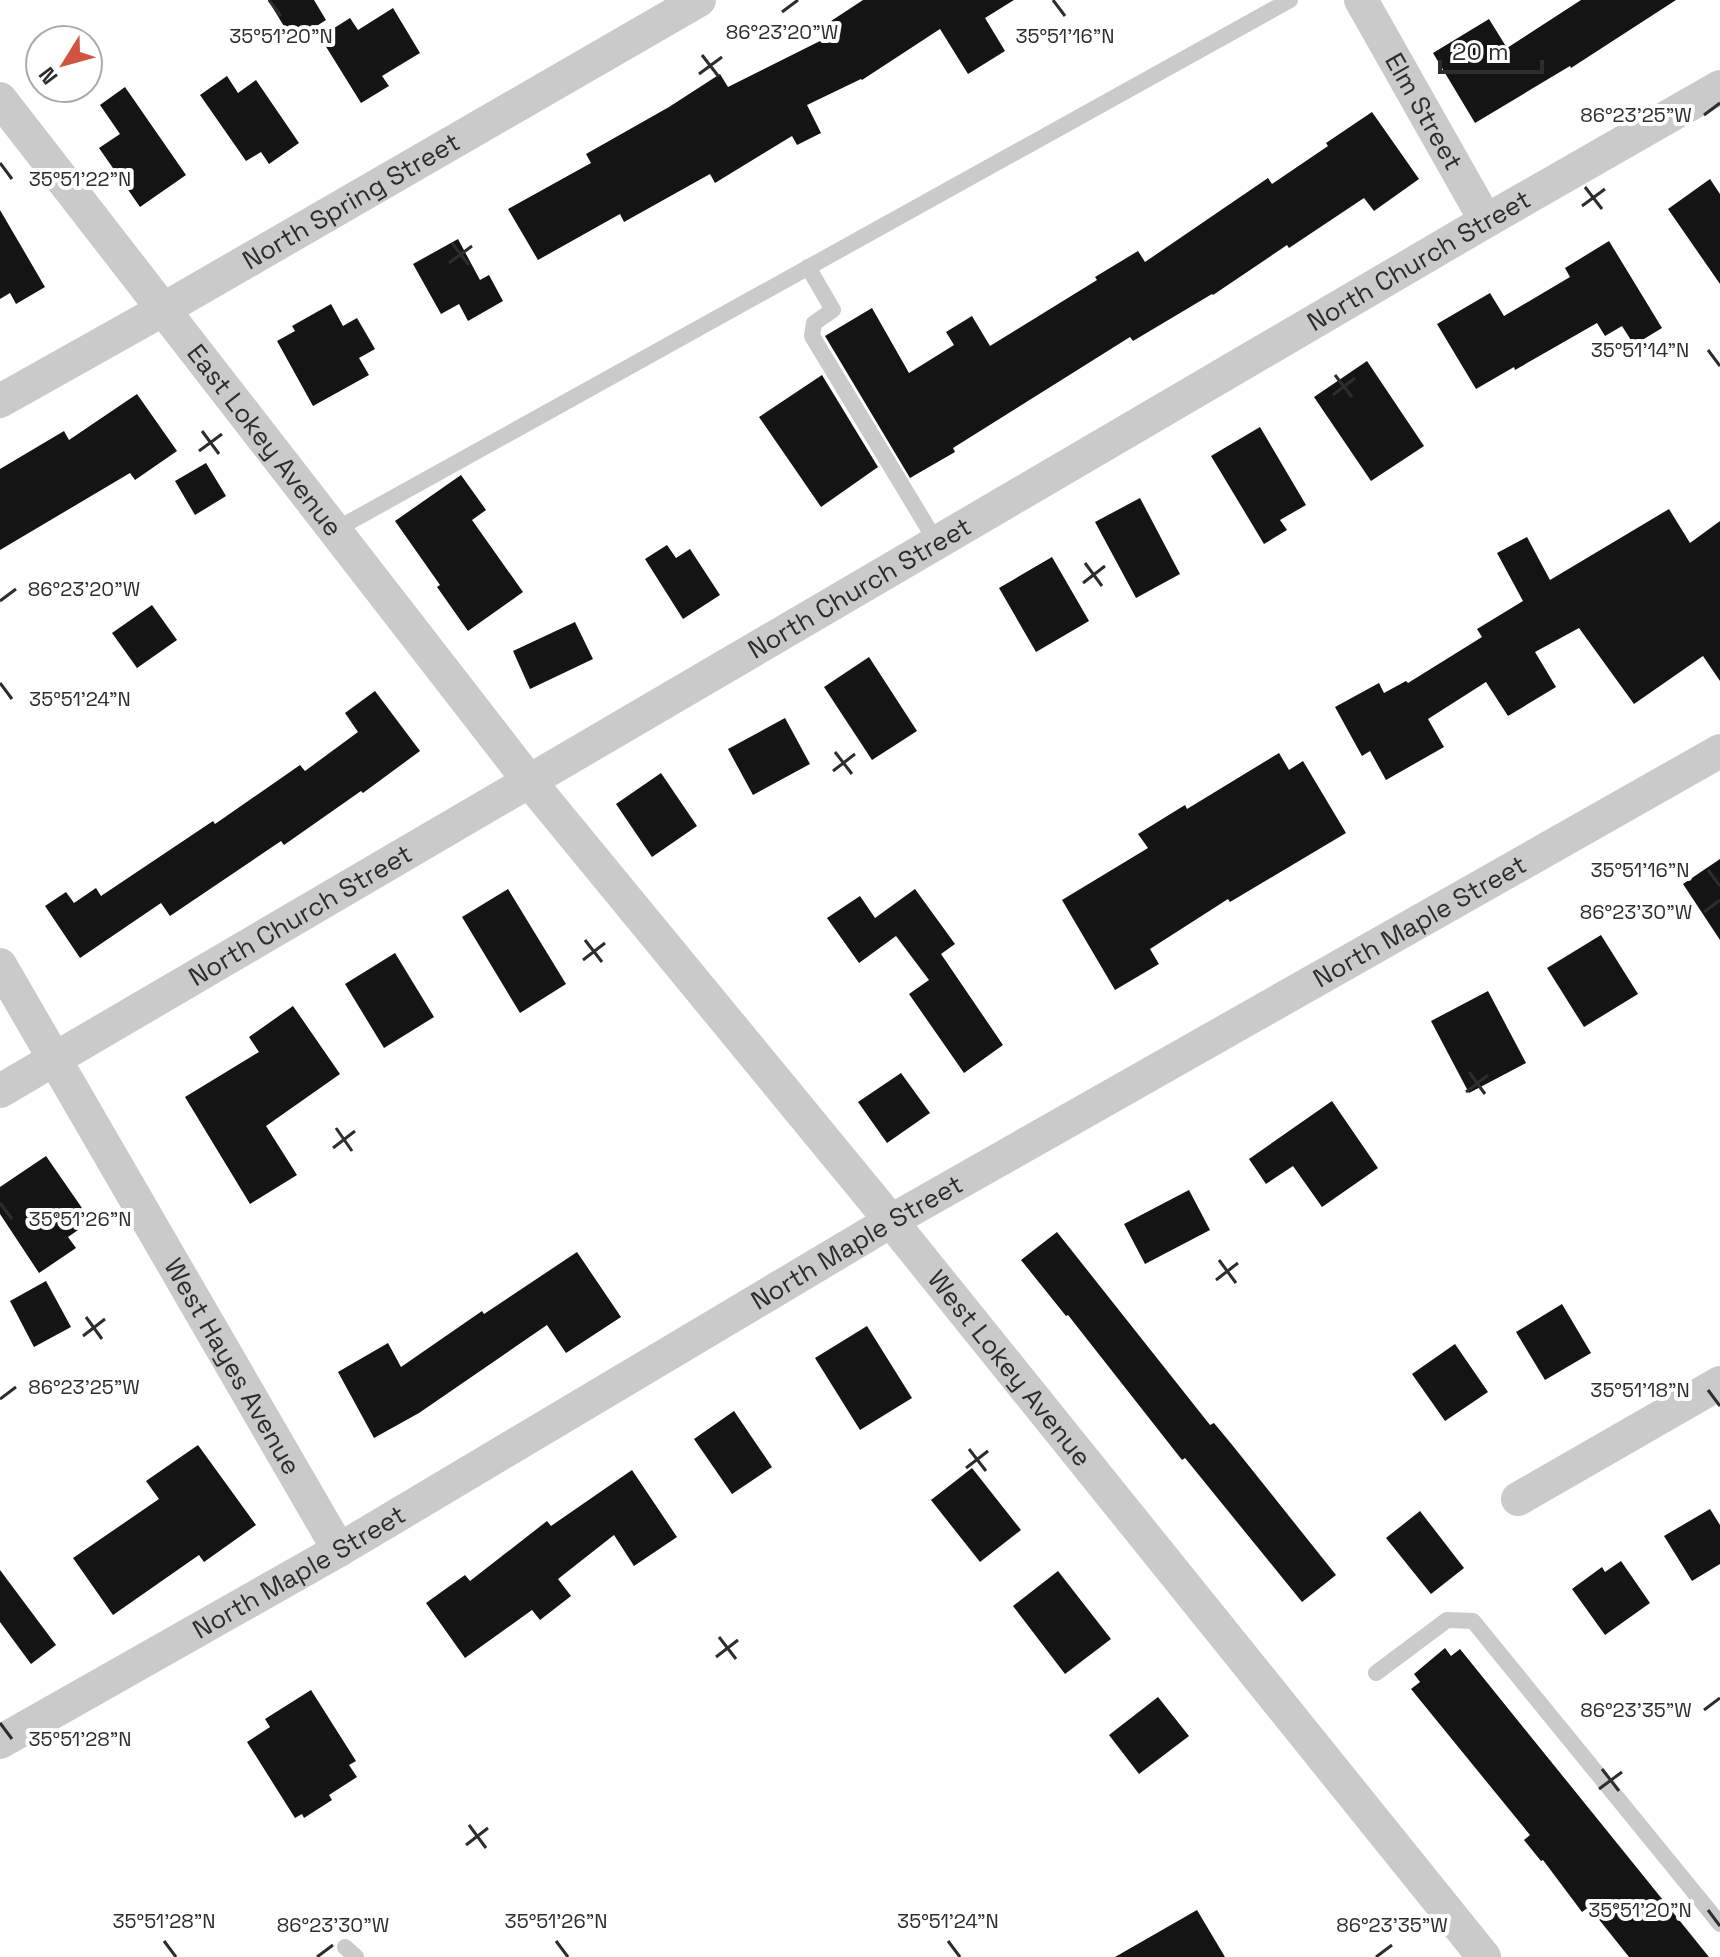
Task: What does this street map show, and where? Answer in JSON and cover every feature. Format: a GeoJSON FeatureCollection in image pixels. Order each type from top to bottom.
{"type":"FeatureCollection","features":[{"type":"Feature","properties":{"kind":"street","name":"North Spring Street"},"geometry":{"type":"LineString","coordinates":[[0,401],[699,0]]}},
{"type":"Feature","properties":{"kind":"street","name":"Elm Street"},"geometry":{"type":"LineString","coordinates":[[1361,0],[1486,221]]}},
{"type":"Feature","properties":{"kind":"street","name":"North Church Street"},"geometry":{"type":"LineString","coordinates":[[0,1091],[1720,87]]}},
{"type":"Feature","properties":{"kind":"street","name":"East Lokey Avenue"},"geometry":{"type":"LineString","coordinates":[[0,99],[530,782]]}},
{"type":"Feature","properties":{"kind":"street","name":"North Maple Street"},"geometry":{"type":"LineString","coordinates":[[0,1742],[339,1550],[891,1221],[1720,751]]}},
{"type":"Feature","properties":{"kind":"street","name":"West Lokey Avenue"},"geometry":{"type":"LineString","coordinates":[[530,782],[891,1221],[1484,1957]]}},
{"type":"Feature","properties":{"kind":"street","name":"West Hayes Avenue"},"geometry":{"type":"LineString","coordinates":[[0,965],[339,1550]]}},
{"type":"Feature","properties":{"kind":"street"},"geometry":{"type":"LineString","coordinates":[[1518,1499],[1720,1383]]}},
{"type":"Feature","properties":{"kind":"lane"},"geometry":{"type":"LineString","coordinates":[[335,530],[1290,0]]}},
{"type":"Feature","properties":{"kind":"lane"},"geometry":{"type":"LineString","coordinates":[[808,267],[833,310],[814,323],[812,336],[937,543]]}},
{"type":"Feature","properties":{"kind":"lane"},"geometry":{"type":"LineString","coordinates":[[1376,1673],[1447,1620],[1473,1621],[1720,1924]]}},
{"type":"Feature","properties":{"kind":"building"},"geometry":{"type":"Polygon","coordinates":[[[268,0],[314,0],[326,20],[293,41],[268,0]]]}},
{"type":"Feature","properties":{"kind":"building"},"geometry":{"type":"Polygon","coordinates":[[[863,0],[1014,0],[985,18],[1005,51],[968,74],[940,29],[862,80],[807,105],[821,133],[797,145],[792,136],[715,183],[710,174],[624,222],[620,214],[538,260],[508,209],[591,163],[586,154],[720,74],[728,87],[832,35],[825,25],[863,0]]]}},
{"type":"Feature","properties":{"kind":"building"},"geometry":{"type":"Polygon","coordinates":[[[1581,0],[1676,0],[1571,68],[1475,123],[1433,53],[1489,19],[1507,48],[1581,0]]]}},
{"type":"Feature","properties":{"kind":"building"},"geometry":{"type":"Polygon","coordinates":[[[393,8],[420,53],[382,76],[389,86],[361,103],[320,37],[350,18],[358,30],[393,8]]]}},
{"type":"Feature","properties":{"kind":"building"},"geometry":{"type":"Polygon","coordinates":[[[227,76],[238,93],[256,80],[299,143],[269,164],[261,152],[246,161],[200,95],[227,76]]]}},
{"type":"Feature","properties":{"kind":"building"},"geometry":{"type":"Polygon","coordinates":[[[125,87],[186,175],[140,207],[99,148],[120,134],[100,105],[125,87]]]}},
{"type":"Feature","properties":{"kind":"building"},"geometry":{"type":"Polygon","coordinates":[[[1372,112],[1419,179],[1374,211],[1364,198],[1213,295],[1133,341],[1130,337],[910,478],[825,336],[872,308],[909,373],[954,345],[946,332],[972,316],[990,346],[1138,251],[1145,262],[1268,178],[1272,184],[1372,112]]]}},
{"type":"Feature","properties":{"kind":"building"},"geometry":{"type":"Polygon","coordinates":[[[1710,179],[1720,194],[1720,284],[1668,209],[1710,179]]]}},
{"type":"Feature","properties":{"kind":"building"},"geometry":{"type":"Polygon","coordinates":[[[0,210],[45,287],[16,304],[10,293],[0,299],[0,210]]]}},
{"type":"Feature","properties":{"kind":"building"},"geometry":{"type":"Polygon","coordinates":[[[458,239],[480,280],[489,275],[503,301],[468,321],[459,304],[441,314],[413,264],[458,239]]]}},
{"type":"Feature","properties":{"kind":"building"},"geometry":{"type":"Polygon","coordinates":[[[1609,241],[1662,328],[1634,345],[1622,326],[1605,336],[1597,323],[1476,389],[1437,324],[1490,293],[1504,316],[1570,277],[1565,268],[1609,241]]]}},
{"type":"Feature","properties":{"kind":"building"},"geometry":{"type":"Polygon","coordinates":[[[331,304],[343,326],[357,318],[375,349],[359,358],[369,375],[313,406],[277,341],[295,331],[292,326],[331,304]]]}},
{"type":"Feature","properties":{"kind":"building"},"geometry":{"type":"Polygon","coordinates":[[[1367,361],[1424,446],[1371,481],[1314,397],[1367,361]]]}},
{"type":"Feature","properties":{"kind":"building"},"geometry":{"type":"Polygon","coordinates":[[[822,375],[878,467],[821,507],[759,417],[822,375]]]}},
{"type":"Feature","properties":{"kind":"building"},"geometry":{"type":"Polygon","coordinates":[[[137,394],[177,451],[135,480],[130,473],[0,550],[0,469],[64,431],[69,440],[137,394]]]}},
{"type":"Feature","properties":{"kind":"building"},"geometry":{"type":"Polygon","coordinates":[[[1260,427],[1306,505],[1280,520],[1287,530],[1264,544],[1211,456],[1260,427]]]}},
{"type":"Feature","properties":{"kind":"building"},"geometry":{"type":"Polygon","coordinates":[[[206,463],[226,496],[195,515],[175,481],[206,463]]]}},
{"type":"Feature","properties":{"kind":"building"},"geometry":{"type":"Polygon","coordinates":[[[461,475],[486,510],[472,520],[523,592],[468,631],[395,521],[461,475]]]}},
{"type":"Feature","properties":{"kind":"building"},"geometry":{"type":"Polygon","coordinates":[[[1140,498],[1180,574],[1136,598],[1095,522],[1140,498]]]}},
{"type":"Feature","properties":{"kind":"building"},"geometry":{"type":"Polygon","coordinates":[[[1669,509],[1690,543],[1720,521],[1720,681],[1703,656],[1634,704],[1579,628],[1535,652],[1556,687],[1508,716],[1486,682],[1428,719],[1444,747],[1386,780],[1370,751],[1362,756],[1335,707],[1379,683],[1384,693],[1406,681],[1408,683],[1482,637],[1477,629],[1523,601],[1497,553],[1527,537],[1550,580],[1669,509]]]}},
{"type":"Feature","properties":{"kind":"building"},"geometry":{"type":"Polygon","coordinates":[[[667,545],[676,558],[690,549],[720,595],[683,619],[645,559],[667,545]]]}},
{"type":"Feature","properties":{"kind":"building"},"geometry":{"type":"Polygon","coordinates":[[[1052,557],[1089,621],[1036,652],[999,588],[1052,557]]]}},
{"type":"Feature","properties":{"kind":"building"},"geometry":{"type":"Polygon","coordinates":[[[152,605],[177,640],[137,668],[112,633],[152,605]]]}},
{"type":"Feature","properties":{"kind":"building"},"geometry":{"type":"Polygon","coordinates":[[[575,622],[593,659],[530,689],[513,651],[575,622]]]}},
{"type":"Feature","properties":{"kind":"building"},"geometry":{"type":"Polygon","coordinates":[[[869,657],[917,731],[872,760],[824,687],[869,657]]]}},
{"type":"Feature","properties":{"kind":"building"},"geometry":{"type":"Polygon","coordinates":[[[375,691],[420,751],[363,793],[361,791],[284,845],[281,841],[170,916],[161,903],[80,958],[45,906],[66,892],[74,903],[96,888],[101,896],[213,821],[215,824],[300,765],[305,771],[358,732],[345,713],[375,691]]]}},
{"type":"Feature","properties":{"kind":"building"},"geometry":{"type":"Polygon","coordinates":[[[785,718],[810,764],[753,795],[728,749],[785,718]]]}},
{"type":"Feature","properties":{"kind":"building"},"geometry":{"type":"Polygon","coordinates":[[[1279,753],[1289,770],[1303,761],[1346,833],[1230,902],[1228,899],[1150,949],[1159,964],[1115,990],[1062,900],[1148,848],[1138,834],[1185,805],[1187,809],[1279,753]]]}},
{"type":"Feature","properties":{"kind":"building"},"geometry":{"type":"Polygon","coordinates":[[[661,773],[697,826],[652,857],[616,804],[661,773]]]}},
{"type":"Feature","properties":{"kind":"building"},"geometry":{"type":"Polygon","coordinates":[[[1720,859],[1720,940],[1683,884],[1720,859]]]}},
{"type":"Feature","properties":{"kind":"building"},"geometry":{"type":"Polygon","coordinates":[[[508,889],[566,984],[520,1013],[462,917],[508,889]]]}},
{"type":"Feature","properties":{"kind":"building"},"geometry":{"type":"Polygon","coordinates":[[[915,889],[955,944],[941,954],[1003,1045],[964,1073],[909,994],[929,980],[896,936],[859,963],[827,918],[860,896],[875,918],[915,889]]]}},
{"type":"Feature","properties":{"kind":"building"},"geometry":{"type":"Polygon","coordinates":[[[1601,935],[1638,994],[1584,1027],[1547,968],[1601,935]]]}},
{"type":"Feature","properties":{"kind":"building"},"geometry":{"type":"Polygon","coordinates":[[[395,953],[434,1017],[384,1048],[345,984],[395,953]]]}},
{"type":"Feature","properties":{"kind":"building"},"geometry":{"type":"Polygon","coordinates":[[[1488,991],[1526,1063],[1469,1093],[1431,1021],[1488,991]]]}},
{"type":"Feature","properties":{"kind":"building"},"geometry":{"type":"Polygon","coordinates":[[[293,1006],[340,1074],[266,1126],[297,1175],[250,1204],[185,1097],[259,1052],[249,1037],[293,1006]]]}},
{"type":"Feature","properties":{"kind":"building"},"geometry":{"type":"Polygon","coordinates":[[[901,1073],[930,1113],[887,1143],[858,1102],[901,1073]]]}},
{"type":"Feature","properties":{"kind":"building"},"geometry":{"type":"Polygon","coordinates":[[[1332,1101],[1378,1168],[1322,1207],[1293,1166],[1266,1184],[1249,1159],[1332,1101]]]}},
{"type":"Feature","properties":{"kind":"building"},"geometry":{"type":"Polygon","coordinates":[[[46,1156],[91,1221],[68,1237],[76,1248],[39,1273],[0,1214],[0,1187],[46,1156]]]}},
{"type":"Feature","properties":{"kind":"building"},"geometry":{"type":"Polygon","coordinates":[[[1189,1190],[1210,1230],[1145,1264],[1124,1224],[1189,1190]]]}},
{"type":"Feature","properties":{"kind":"building"},"geometry":{"type":"Polygon","coordinates":[[[1057,1232],[1210,1425],[1214,1423],[1336,1575],[1302,1602],[1185,1458],[1182,1460],[1021,1260],[1057,1232]]]}},
{"type":"Feature","properties":{"kind":"building"},"geometry":{"type":"Polygon","coordinates":[[[577,1252],[621,1317],[566,1353],[547,1325],[419,1413],[374,1438],[338,1372],[388,1343],[401,1367],[482,1311],[484,1314],[577,1252]]]}},
{"type":"Feature","properties":{"kind":"building"},"geometry":{"type":"Polygon","coordinates":[[[46,1281],[71,1327],[34,1347],[10,1301],[46,1281]]]}},
{"type":"Feature","properties":{"kind":"building"},"geometry":{"type":"Polygon","coordinates":[[[1562,1304],[1591,1353],[1545,1380],[1516,1332],[1562,1304]]]}},
{"type":"Feature","properties":{"kind":"building"},"geometry":{"type":"Polygon","coordinates":[[[867,1326],[912,1398],[860,1430],[815,1358],[867,1326]]]}},
{"type":"Feature","properties":{"kind":"building"},"geometry":{"type":"Polygon","coordinates":[[[1455,1344],[1488,1392],[1445,1421],[1412,1374],[1455,1344]]]}},
{"type":"Feature","properties":{"kind":"building"},"geometry":{"type":"Polygon","coordinates":[[[734,1411],[772,1467],[732,1494],[694,1439],[734,1411]]]}},
{"type":"Feature","properties":{"kind":"building"},"geometry":{"type":"Polygon","coordinates":[[[198,1445],[256,1525],[204,1562],[199,1555],[113,1615],[73,1558],[159,1499],[146,1481],[198,1445]]]}},
{"type":"Feature","properties":{"kind":"building"},"geometry":{"type":"Polygon","coordinates":[[[972,1468],[1021,1530],[980,1562],[931,1500],[972,1468]]]}},
{"type":"Feature","properties":{"kind":"building"},"geometry":{"type":"Polygon","coordinates":[[[632,1470],[677,1537],[634,1566],[614,1535],[558,1579],[571,1596],[540,1620],[532,1610],[465,1658],[426,1603],[465,1575],[470,1581],[547,1521],[551,1526],[632,1470]]]}},
{"type":"Feature","properties":{"kind":"building"},"geometry":{"type":"Polygon","coordinates":[[[1710,1509],[1720,1525],[1720,1564],[1692,1581],[1664,1536],[1710,1509]]]}},
{"type":"Feature","properties":{"kind":"building"},"geometry":{"type":"Polygon","coordinates":[[[1420,1511],[1464,1568],[1431,1594],[1386,1538],[1420,1511]]]}},
{"type":"Feature","properties":{"kind":"building"},"geometry":{"type":"Polygon","coordinates":[[[1621,1561],[1650,1603],[1605,1635],[1572,1589],[1602,1567],[1605,1572],[1621,1561]]]}},
{"type":"Feature","properties":{"kind":"building"},"geometry":{"type":"Polygon","coordinates":[[[0,1570],[56,1645],[31,1664],[0,1622],[0,1570]]]}},
{"type":"Feature","properties":{"kind":"building"},"geometry":{"type":"Polygon","coordinates":[[[1058,1571],[1111,1639],[1065,1674],[1013,1606],[1058,1571]]]}},
{"type":"Feature","properties":{"kind":"building"},"geometry":{"type":"Polygon","coordinates":[[[1445,1648],[1451,1656],[1460,1649],[1709,1957],[1629,1957],[1589,1907],[1582,1912],[1524,1840],[1530,1835],[1411,1689],[1420,1682],[1414,1674],[1445,1648]]]}},
{"type":"Feature","properties":{"kind":"building"},"geometry":{"type":"Polygon","coordinates":[[[311,1690],[356,1761],[349,1765],[357,1777],[329,1795],[332,1800],[304,1818],[302,1814],[295,1818],[247,1742],[270,1727],[265,1719],[311,1690]]]}},
{"type":"Feature","properties":{"kind":"building"},"geometry":{"type":"Polygon","coordinates":[[[1158,1697],[1189,1736],[1139,1774],[1109,1735],[1158,1697]]]}},
{"type":"Feature","properties":{"kind":"building"},"geometry":{"type":"Polygon","coordinates":[[[1197,1910],[1225,1957],[1115,1957],[1197,1910]]]}}]}
